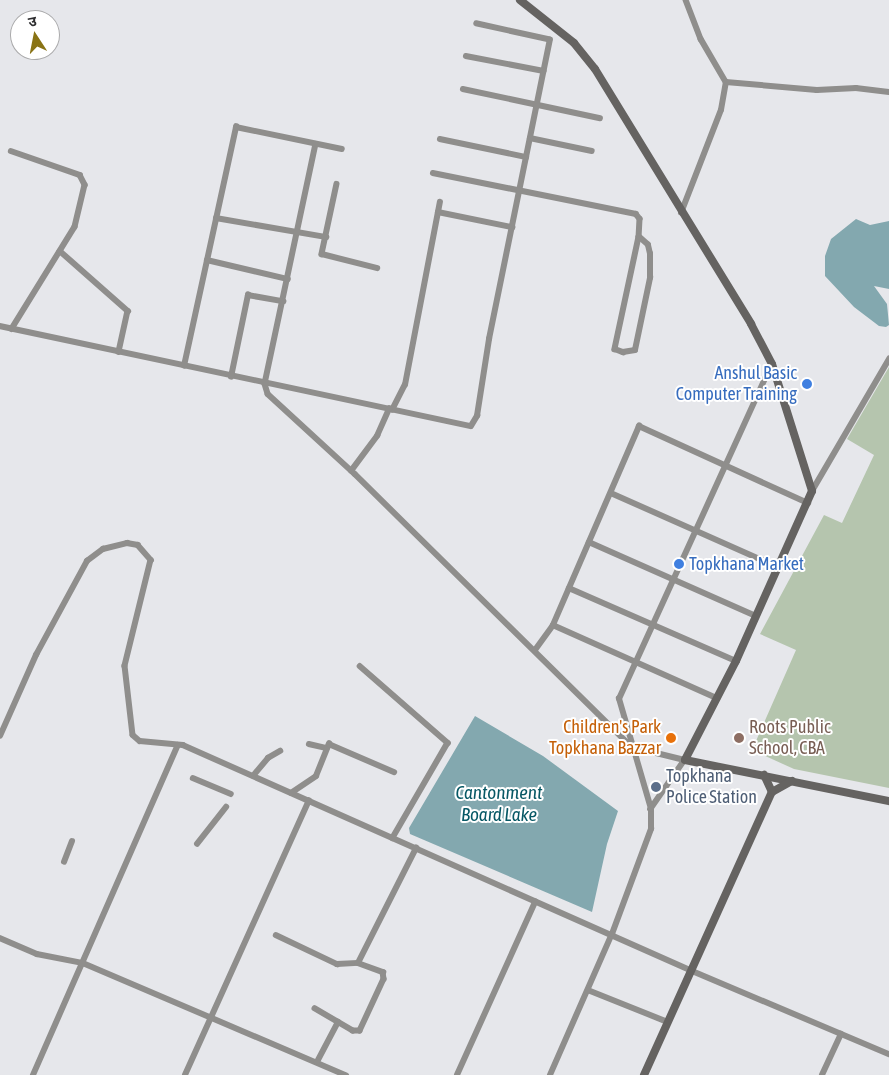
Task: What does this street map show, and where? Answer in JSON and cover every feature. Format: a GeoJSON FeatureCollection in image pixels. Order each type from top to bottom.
{"type":"FeatureCollection","features":[{"type":"Feature","properties":{"kind":"street"},"geometry":{"type":"LineString","coordinates":[[520,0],[574,43],[595,69],[681,214],[751,324],[772,364],[812,491]]}},
{"type":"Feature","properties":{"kind":"street"},"geometry":{"type":"LineString","coordinates":[[681,214],[721,110],[726,82],[701,39],[686,0]]}},
{"type":"Feature","properties":{"kind":"street"},"geometry":{"type":"LineString","coordinates":[[0,326],[231,377],[471,426],[474,424],[550,40],[477,24]]}},
{"type":"Feature","properties":{"kind":"street"},"geometry":{"type":"LineString","coordinates":[[466,56],[544,71]]}},
{"type":"Feature","properties":{"kind":"street"},"geometry":{"type":"LineString","coordinates":[[726,82],[817,90],[856,88],[889,92]]}},
{"type":"Feature","properties":{"kind":"street"},"geometry":{"type":"LineString","coordinates":[[464,89],[600,118]]}},
{"type":"Feature","properties":{"kind":"street"},"geometry":{"type":"LineString","coordinates":[[184,366],[236,127],[342,150]]}},
{"type":"Feature","properties":{"kind":"street"},"geometry":{"type":"LineString","coordinates":[[530,138],[592,151]]}},
{"type":"Feature","properties":{"kind":"street"},"geometry":{"type":"LineString","coordinates":[[440,139],[526,157]]}},
{"type":"Feature","properties":{"kind":"street"},"geometry":{"type":"LineString","coordinates":[[316,144],[265,384],[268,394],[351,471],[632,747],[685,760],[889,800]]}},
{"type":"Feature","properties":{"kind":"street"},"geometry":{"type":"LineString","coordinates":[[11,151],[80,176],[82,180],[82,206],[75,227],[12,329]]}},
{"type":"Feature","properties":{"kind":"street"},"geometry":{"type":"LineString","coordinates":[[433,173],[636,214],[640,219],[639,237],[615,349],[623,352],[635,350],[650,278],[648,245],[639,237]]}},
{"type":"Feature","properties":{"kind":"street"},"geometry":{"type":"LineString","coordinates":[[337,184],[322,254],[377,268]]}},
{"type":"Feature","properties":{"kind":"street"},"geometry":{"type":"LineString","coordinates":[[351,471],[377,436],[404,385],[440,202]]}},
{"type":"Feature","properties":{"kind":"street"},"geometry":{"type":"LineString","coordinates":[[438,212],[512,227]]}},
{"type":"Feature","properties":{"kind":"street"},"geometry":{"type":"LineString","coordinates":[[216,218],[326,238]]}},
{"type":"Feature","properties":{"kind":"street"},"geometry":{"type":"LineString","coordinates":[[60,251],[128,312],[119,352]]}},
{"type":"Feature","properties":{"kind":"street"},"geometry":{"type":"LineString","coordinates":[[207,260],[288,279]]}},
{"type":"Feature","properties":{"kind":"street"},"geometry":{"type":"LineString","coordinates":[[231,377],[248,294],[283,301]]}},
{"type":"Feature","properties":{"kind":"street"},"geometry":{"type":"LineString","coordinates":[[651,809],[685,760],[736,661],[812,491],[889,358]]}},
{"type":"Feature","properties":{"kind":"street"},"geometry":{"type":"LineString","coordinates":[[550,1075],[612,934],[640,865],[651,829],[651,809],[619,700],[634,663],[772,364]]}},
{"type":"Feature","properties":{"kind":"street"},"geometry":{"type":"LineString","coordinates":[[535,650],[553,625],[639,426],[808,503]]}},
{"type":"Feature","properties":{"kind":"street"},"geometry":{"type":"LineString","coordinates":[[611,493],[778,567]]}},
{"type":"Feature","properties":{"kind":"street"},"geometry":{"type":"LineString","coordinates":[[589,542],[756,616]]}},
{"type":"Feature","properties":{"kind":"street"},"geometry":{"type":"LineString","coordinates":[[0,736],[36,655],[88,561],[103,549],[127,543],[138,545],[151,560],[126,666],[133,736],[140,741],[178,744],[690,970],[889,1054]]}},
{"type":"Feature","properties":{"kind":"street"},"geometry":{"type":"LineString","coordinates":[[569,588],[736,661]]}},
{"type":"Feature","properties":{"kind":"street"},"geometry":{"type":"LineString","coordinates":[[553,625],[634,663],[717,698]]}},
{"type":"Feature","properties":{"kind":"street"},"geometry":{"type":"LineString","coordinates":[[360,666],[448,743],[393,838]]}},
{"type":"Feature","properties":{"kind":"street"},"geometry":{"type":"LineString","coordinates":[[33,1075],[84,963],[178,744]]}},
{"type":"Feature","properties":{"kind":"street"},"geometry":{"type":"LineString","coordinates":[[309,744],[327,748]]}},
{"type":"Feature","properties":{"kind":"street"},"geometry":{"type":"LineString","coordinates":[[291,793],[316,776],[329,744],[394,772]]}},
{"type":"Feature","properties":{"kind":"street"},"geometry":{"type":"LineString","coordinates":[[253,776],[268,758],[280,751]]}},
{"type":"Feature","properties":{"kind":"street"},"geometry":{"type":"LineString","coordinates":[[764,775],[772,792]]}},
{"type":"Feature","properties":{"kind":"street"},"geometry":{"type":"LineString","coordinates":[[193,778],[232,794]]}},
{"type":"Feature","properties":{"kind":"street"},"geometry":{"type":"LineString","coordinates":[[644,1075],[772,792],[793,781]]}},
{"type":"Feature","properties":{"kind":"street"},"geometry":{"type":"LineString","coordinates":[[185,1075],[309,801]]}},
{"type":"Feature","properties":{"kind":"street"},"geometry":{"type":"LineString","coordinates":[[197,844],[226,807]]}},
{"type":"Feature","properties":{"kind":"street"},"geometry":{"type":"LineString","coordinates":[[64,862],[72,841]]}},
{"type":"Feature","properties":{"kind":"street"},"geometry":{"type":"LineString","coordinates":[[358,963],[416,848]]}},
{"type":"Feature","properties":{"kind":"street"},"geometry":{"type":"LineString","coordinates":[[457,1075],[535,902]]}},
{"type":"Feature","properties":{"kind":"street"},"geometry":{"type":"LineString","coordinates":[[276,935],[337,964],[358,963],[383,972],[384,979],[360,1031],[338,1022],[315,1009]]}},
{"type":"Feature","properties":{"kind":"street"},"geometry":{"type":"LineString","coordinates":[[0,938],[37,954],[84,963],[210,1019],[346,1075]]}},
{"type":"Feature","properties":{"kind":"street"},"geometry":{"type":"LineString","coordinates":[[588,990],[668,1022]]}},
{"type":"Feature","properties":{"kind":"street"},"geometry":{"type":"LineString","coordinates":[[317,1062],[338,1022]]}},
{"type":"Feature","properties":{"kind":"street"},"geometry":{"type":"LineString","coordinates":[[822,1075],[841,1034]]}},
{"type":"Feature","properties":{"kind":"green space"},"geometry":{"type":"Polygon","coordinates":[[[889,367],[889,788],[794,769],[752,750],[796,650],[760,634],[824,515],[842,523],[874,455],[847,439],[889,367]]]}},
{"type":"Feature","properties":{"kind":"water"},"geometry":{"type":"Polygon","coordinates":[[[856,219],[870,225],[889,221],[889,289],[874,286],[887,304],[889,325],[886,327],[879,326],[854,307],[825,276],[825,256],[831,239],[856,219]]]}},
{"type":"Feature","properties":{"kind":"water","name":"Cantonment Board Lake"},"geometry":{"type":"Polygon","coordinates":[[[475,716],[543,756],[618,811],[607,844],[592,912],[410,834],[409,828],[475,716]]]}},
{"type":"Feature","properties":{"kind":"place","name":"Anshul Basic Computer Training"},"geometry":{"type":"Point","coordinates":[807,384]}},
{"type":"Feature","properties":{"kind":"place","name":"Topkhana Market"},"geometry":{"type":"Point","coordinates":[679,564]}},
{"type":"Feature","properties":{"kind":"place","name":"Children's Park Topkhana Bazzar"},"geometry":{"type":"Point","coordinates":[671,738]}},
{"type":"Feature","properties":{"kind":"place","name":"Roots Public School, CBA"},"geometry":{"type":"Point","coordinates":[739,738]}},
{"type":"Feature","properties":{"kind":"place","name":"Topkhana Police Station"},"geometry":{"type":"Point","coordinates":[656,787]}}]}
